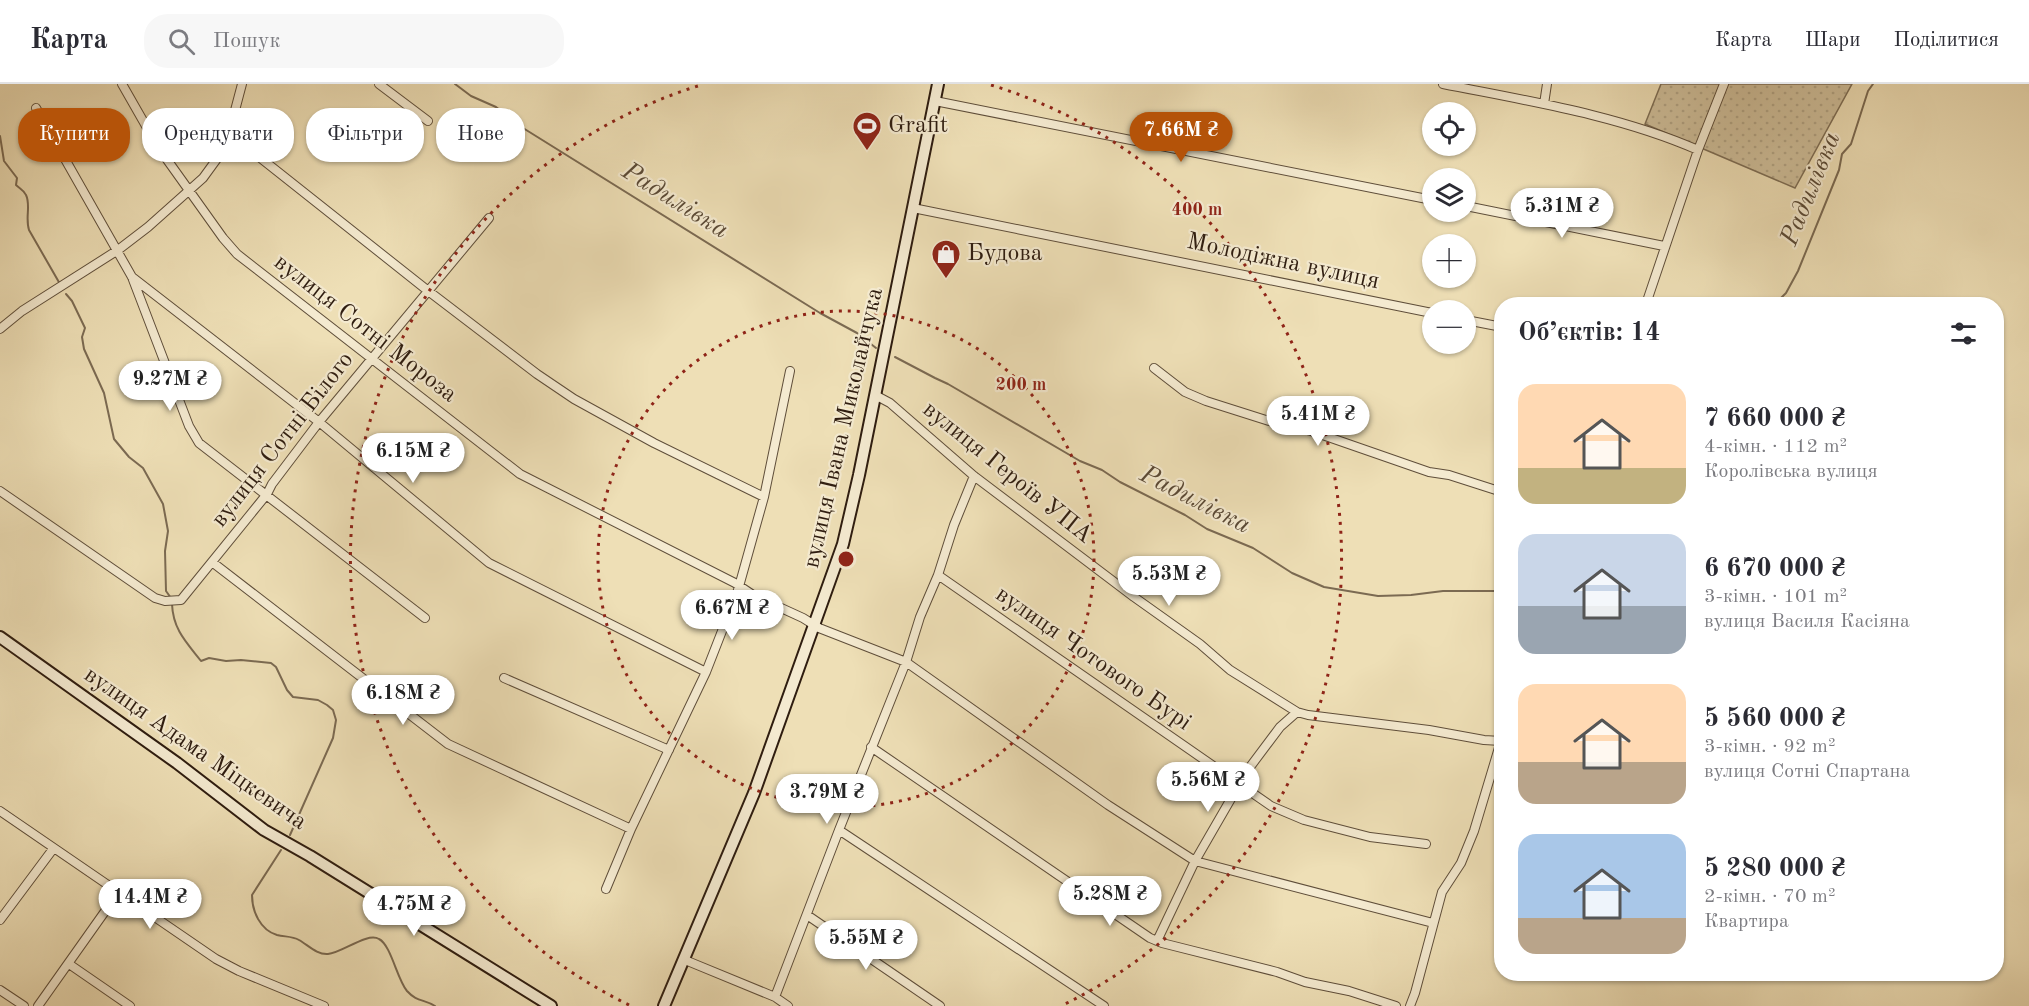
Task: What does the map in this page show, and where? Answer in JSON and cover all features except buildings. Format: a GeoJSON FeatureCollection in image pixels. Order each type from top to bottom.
{"type":"FeatureCollection","features":[{"type":"Feature","properties":{"kind":"street","name":"вулиця Сотні Мороза"},"geometry":{"type":"LineString","coordinates":[[122,84],[158,147],[188,191],[237,254],[520,474],[815,626],[906,662],[1108,805],[1196,861],[1433,923]]}},
{"type":"Feature","properties":{"kind":"street"},"geometry":{"type":"LineString","coordinates":[[236,108],[242,84]]}},
{"type":"Feature","properties":{"kind":"street"},"geometry":{"type":"LineString","coordinates":[[379,84],[428,122]]}},
{"type":"Feature","properties":{"kind":"street","name":"вулиця Івана Миколайчука"},"geometry":{"type":"LineString","coordinates":[[664,1006],[754,794],[843,544],[938,84]]}},
{"type":"Feature","properties":{"kind":"street"},"geometry":{"type":"LineString","coordinates":[[1443,84],[1544,104],[1650,131],[1698,150]]}},
{"type":"Feature","properties":{"kind":"street"},"geometry":{"type":"LineString","coordinates":[[1544,104],[1547,84]]}},
{"type":"Feature","properties":{"kind":"street"},"geometry":{"type":"LineString","coordinates":[[1648,297],[1698,150],[1724,84]]}},
{"type":"Feature","properties":{"kind":"street"},"geometry":{"type":"LineString","coordinates":[[935,100],[1422,198]]}},
{"type":"Feature","properties":{"kind":"street"},"geometry":{"type":"LineString","coordinates":[[65,162],[132,277],[192,433],[206,450],[267,494],[425,618]]}},
{"type":"Feature","properties":{"kind":"street"},"geometry":{"type":"LineString","coordinates":[[0,329],[22,311],[118,250],[148,227],[208,173],[215,162]]}},
{"type":"Feature","properties":{"kind":"street"},"geometry":{"type":"LineString","coordinates":[[266,162],[427,290],[537,374],[574,399],[654,443],[764,497]]}},
{"type":"Feature","properties":{"kind":"street","name":"Молодіжна вулиця"},"geometry":{"type":"LineString","coordinates":[[913,208],[1422,311]]}},
{"type":"Feature","properties":{"kind":"street"},"geometry":{"type":"LineString","coordinates":[[1476,208],[1664,246]]}},
{"type":"Feature","properties":{"kind":"street","name":"вулиця Сотні Білого"},"geometry":{"type":"LineString","coordinates":[[0,491],[152,596],[160,600],[183,599],[267,494],[272,484],[319,422],[489,218]]}},
{"type":"Feature","properties":{"kind":"street"},"geometry":{"type":"LineString","coordinates":[[132,277],[319,422],[489,563],[706,672]]}},
{"type":"Feature","properties":{"kind":"street"},"geometry":{"type":"LineString","coordinates":[[1476,322],[1494,325]]}},
{"type":"Feature","properties":{"kind":"street"},"geometry":{"type":"LineString","coordinates":[[1154,368],[1185,392],[1206,400],[1269,421],[1311,431],[1429,472],[1449,475],[1494,489]]}},
{"type":"Feature","properties":{"kind":"street"},"geometry":{"type":"LineString","coordinates":[[606,890],[631,829],[706,672],[740,586],[764,497],[790,370]]}},
{"type":"Feature","properties":{"kind":"street","name":"вулиця Героїв УПА"},"geometry":{"type":"LineString","coordinates":[[875,395],[890,403],[974,476],[1200,644],[1230,670],[1297,712],[1308,716],[1430,730],[1494,740]]}},
{"type":"Feature","properties":{"kind":"street"},"geometry":{"type":"LineString","coordinates":[[775,997],[906,662],[920,617],[974,476]]}},
{"type":"Feature","properties":{"kind":"street"},"geometry":{"type":"LineString","coordinates":[[212,562],[448,744],[631,829]]}},
{"type":"Feature","properties":{"kind":"street","name":"вулиця Чотового Бурі"},"geometry":{"type":"LineString","coordinates":[[938,575],[1271,806],[1304,820],[1370,837],[1426,844]]}},
{"type":"Feature","properties":{"kind":"street","name":"вулиця Адама Міцкевича"},"geometry":{"type":"LineString","coordinates":[[0,637],[286,843],[551,1006]]}},
{"type":"Feature","properties":{"kind":"street"},"geometry":{"type":"LineString","coordinates":[[504,678],[669,750]]}},
{"type":"Feature","properties":{"kind":"street"},"geometry":{"type":"LineString","coordinates":[[1157,941],[1196,861],[1247,771],[1284,722],[1297,712]]}},
{"type":"Feature","properties":{"kind":"street"},"geometry":{"type":"LineString","coordinates":[[871,747],[1130,925],[1157,941],[1277,972],[1305,982],[1349,991],[1396,1006]]}},
{"type":"Feature","properties":{"kind":"street"},"geometry":{"type":"LineString","coordinates":[[1410,1006],[1444,888],[1461,863],[1474,831],[1494,764]]}},
{"type":"Feature","properties":{"kind":"street"},"geometry":{"type":"LineString","coordinates":[[0,811],[52,849],[216,959],[239,971],[324,1006]]}},
{"type":"Feature","properties":{"kind":"street"},"geometry":{"type":"LineString","coordinates":[[839,830],[1104,1006]]}},
{"type":"Feature","properties":{"kind":"street"},"geometry":{"type":"LineString","coordinates":[[0,920],[52,849]]}},
{"type":"Feature","properties":{"kind":"street"},"geometry":{"type":"LineString","coordinates":[[38,1006],[118,893]]}},
{"type":"Feature","properties":{"kind":"street"},"geometry":{"type":"LineString","coordinates":[[807,915],[940,1006]]}},
{"type":"Feature","properties":{"kind":"street"},"geometry":{"type":"LineString","coordinates":[[685,960],[775,997],[788,1006]]}},
{"type":"Feature","properties":{"kind":"street"},"geometry":{"type":"LineString","coordinates":[[69,964],[130,1006]]}},
{"type":"Feature","properties":{"kind":"street"},"geometry":{"type":"LineString","coordinates":[[0,990],[24,1006]]}},
{"type":"Feature","properties":{"kind":"shaded area"},"geometry":{"type":"Polygon","coordinates":[[[1661,84],[1852,84],[1795,188],[1645,124],[1661,84]]]}},
{"type":"Feature","properties":{"kind":"waterway","name":"Радилівка"},"geometry":{"type":"LineString","coordinates":[[455,84],[471,96],[496,107],[523,128],[820,313],[857,333],[876,348]]}},
{"type":"Feature","properties":{"kind":"waterway","name":"Радилівка"},"geometry":{"type":"LineString","coordinates":[[1782,297],[1798,271],[1839,170],[1842,154],[1851,144],[1868,91],[1873,84]]}},
{"type":"Feature","properties":{"kind":"waterway"},"geometry":{"type":"LineString","coordinates":[[0,136],[4,161],[17,178],[16,185],[24,192],[27,199],[29,230],[60,284]]}},
{"type":"Feature","properties":{"kind":"waterway"},"geometry":{"type":"LineString","coordinates":[[66,294],[72,301],[85,328],[82,337],[84,349],[104,393],[114,439],[129,457],[143,468],[163,504],[168,531],[165,551],[166,591],[171,598]]}},
{"type":"Feature","properties":{"kind":"waterway","name":"Радилівка"},"geometry":{"type":"LineString","coordinates":[[895,357],[948,384],[1080,461],[1102,470],[1207,529],[1253,548],[1292,573],[1324,587],[1378,596],[1443,591],[1494,591]]}},
{"type":"Feature","properties":{"kind":"waterway"},"geometry":{"type":"LineString","coordinates":[[172,604],[178,629],[201,661],[209,658],[271,663],[276,667],[293,697],[318,700],[333,710],[336,720],[333,738],[290,835]]}},
{"type":"Feature","properties":{"kind":"waterway"},"geometry":{"type":"LineString","coordinates":[[281,850],[252,895],[255,913],[266,929],[271,933],[296,939],[324,954],[334,953],[368,938],[379,939],[387,948],[407,991],[414,997],[435,1006]]}},
{"type":"Feature","properties":{"kind":"place","name":"Grafit"},"geometry":{"type":"Point","coordinates":[867,152]}},
{"type":"Feature","properties":{"kind":"place","name":"Будова"},"geometry":{"type":"Point","coordinates":[946,280]}}]}
